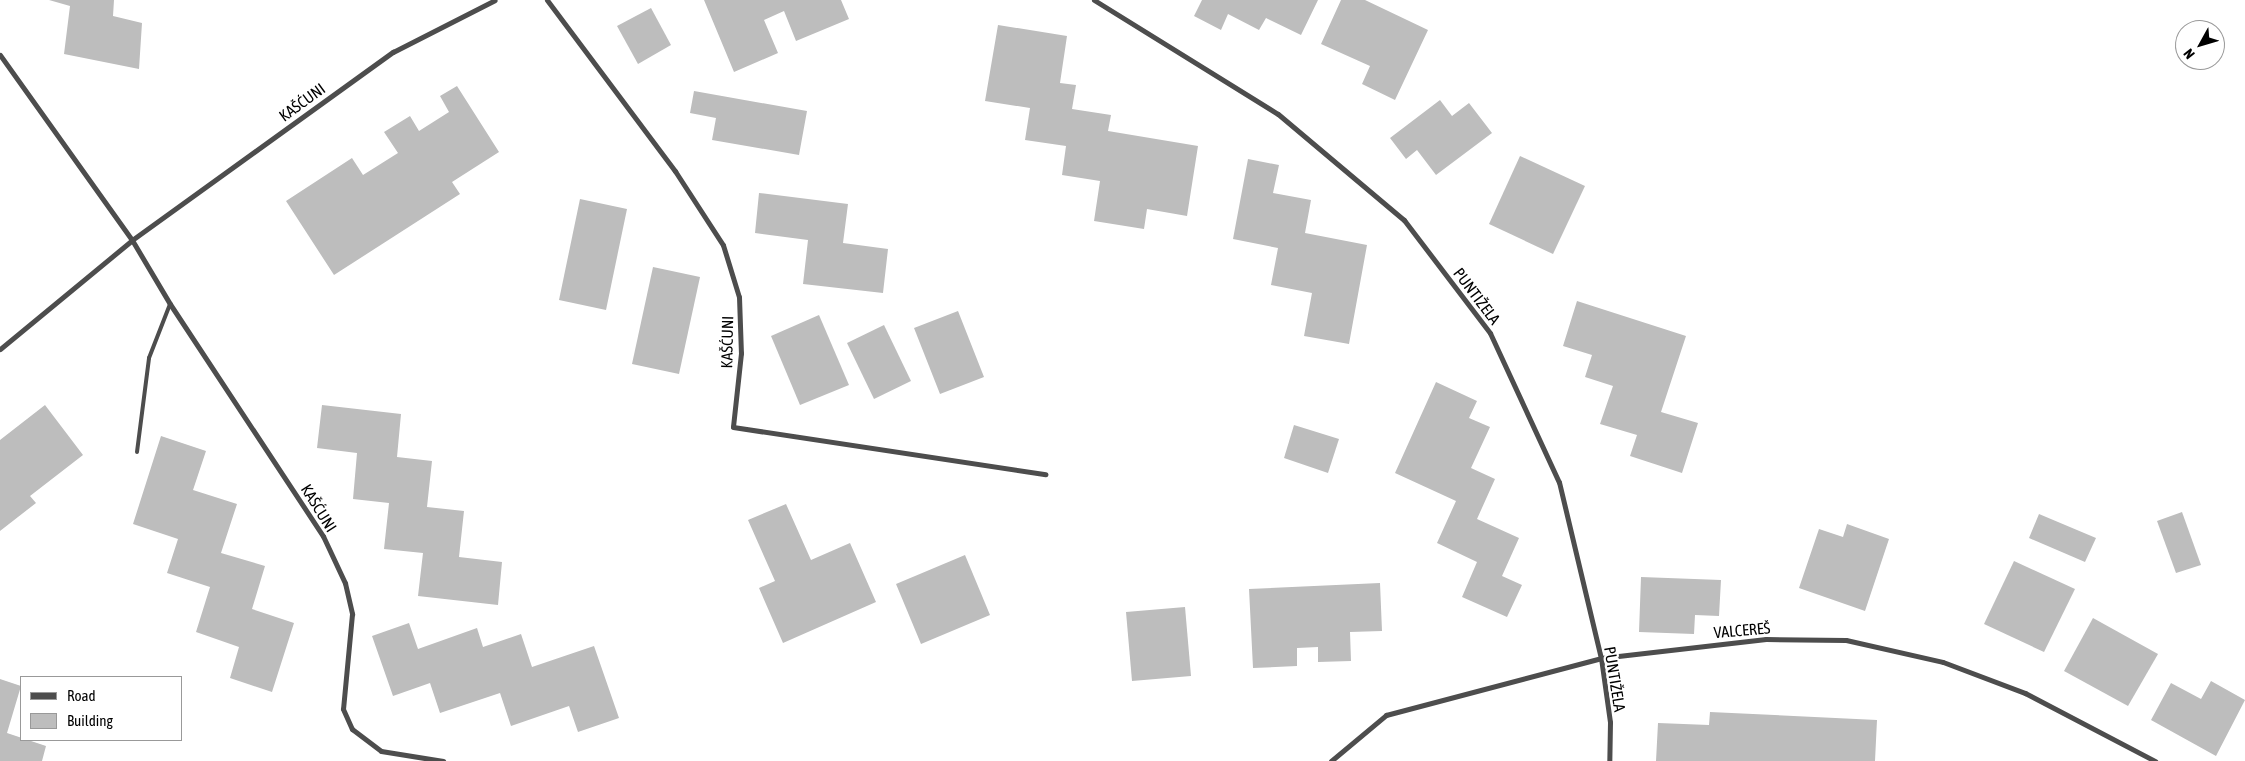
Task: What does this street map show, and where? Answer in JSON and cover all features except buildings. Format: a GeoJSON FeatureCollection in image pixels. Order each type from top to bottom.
{"type":"FeatureCollection","features":[{"type":"Feature","properties":{"kind":"street","name":"KAŠĆUNI"},"geometry":{"type":"LineString","coordinates":[[0,349],[132,240],[393,52],[496,0]]}},
{"type":"Feature","properties":{"kind":"street","name":"KAŠĆUNI"},"geometry":{"type":"LineString","coordinates":[[547,0],[676,171],[723,245],[739,297],[742,353],[733,427],[1045,474]]}},
{"type":"Feature","properties":{"kind":"street","name":"PUNTIŽELA"},"geometry":{"type":"LineString","coordinates":[[1094,0],[1278,114],[1404,220],[1490,333],[1560,482],[1601,658],[1610,722],[1609,761]]}},
{"type":"Feature","properties":{"kind":"street","name":"KAŠĆUNI"},"geometry":{"type":"LineString","coordinates":[[0,55],[132,240],[170,304],[324,536],[345,584],[352,614],[343,709],[352,729],[381,751],[443,761]]}},
{"type":"Feature","properties":{"kind":"street","name":"VALCEREŠ"},"geometry":{"type":"LineString","coordinates":[[1331,761],[1386,715],[1601,658],[1766,639],[1846,640],[1943,662],[2025,693],[2155,761]]}},
{"type":"Feature","properties":{"kind":"lane"},"geometry":{"type":"LineString","coordinates":[[137,452],[149,358],[170,304]]}}]}
